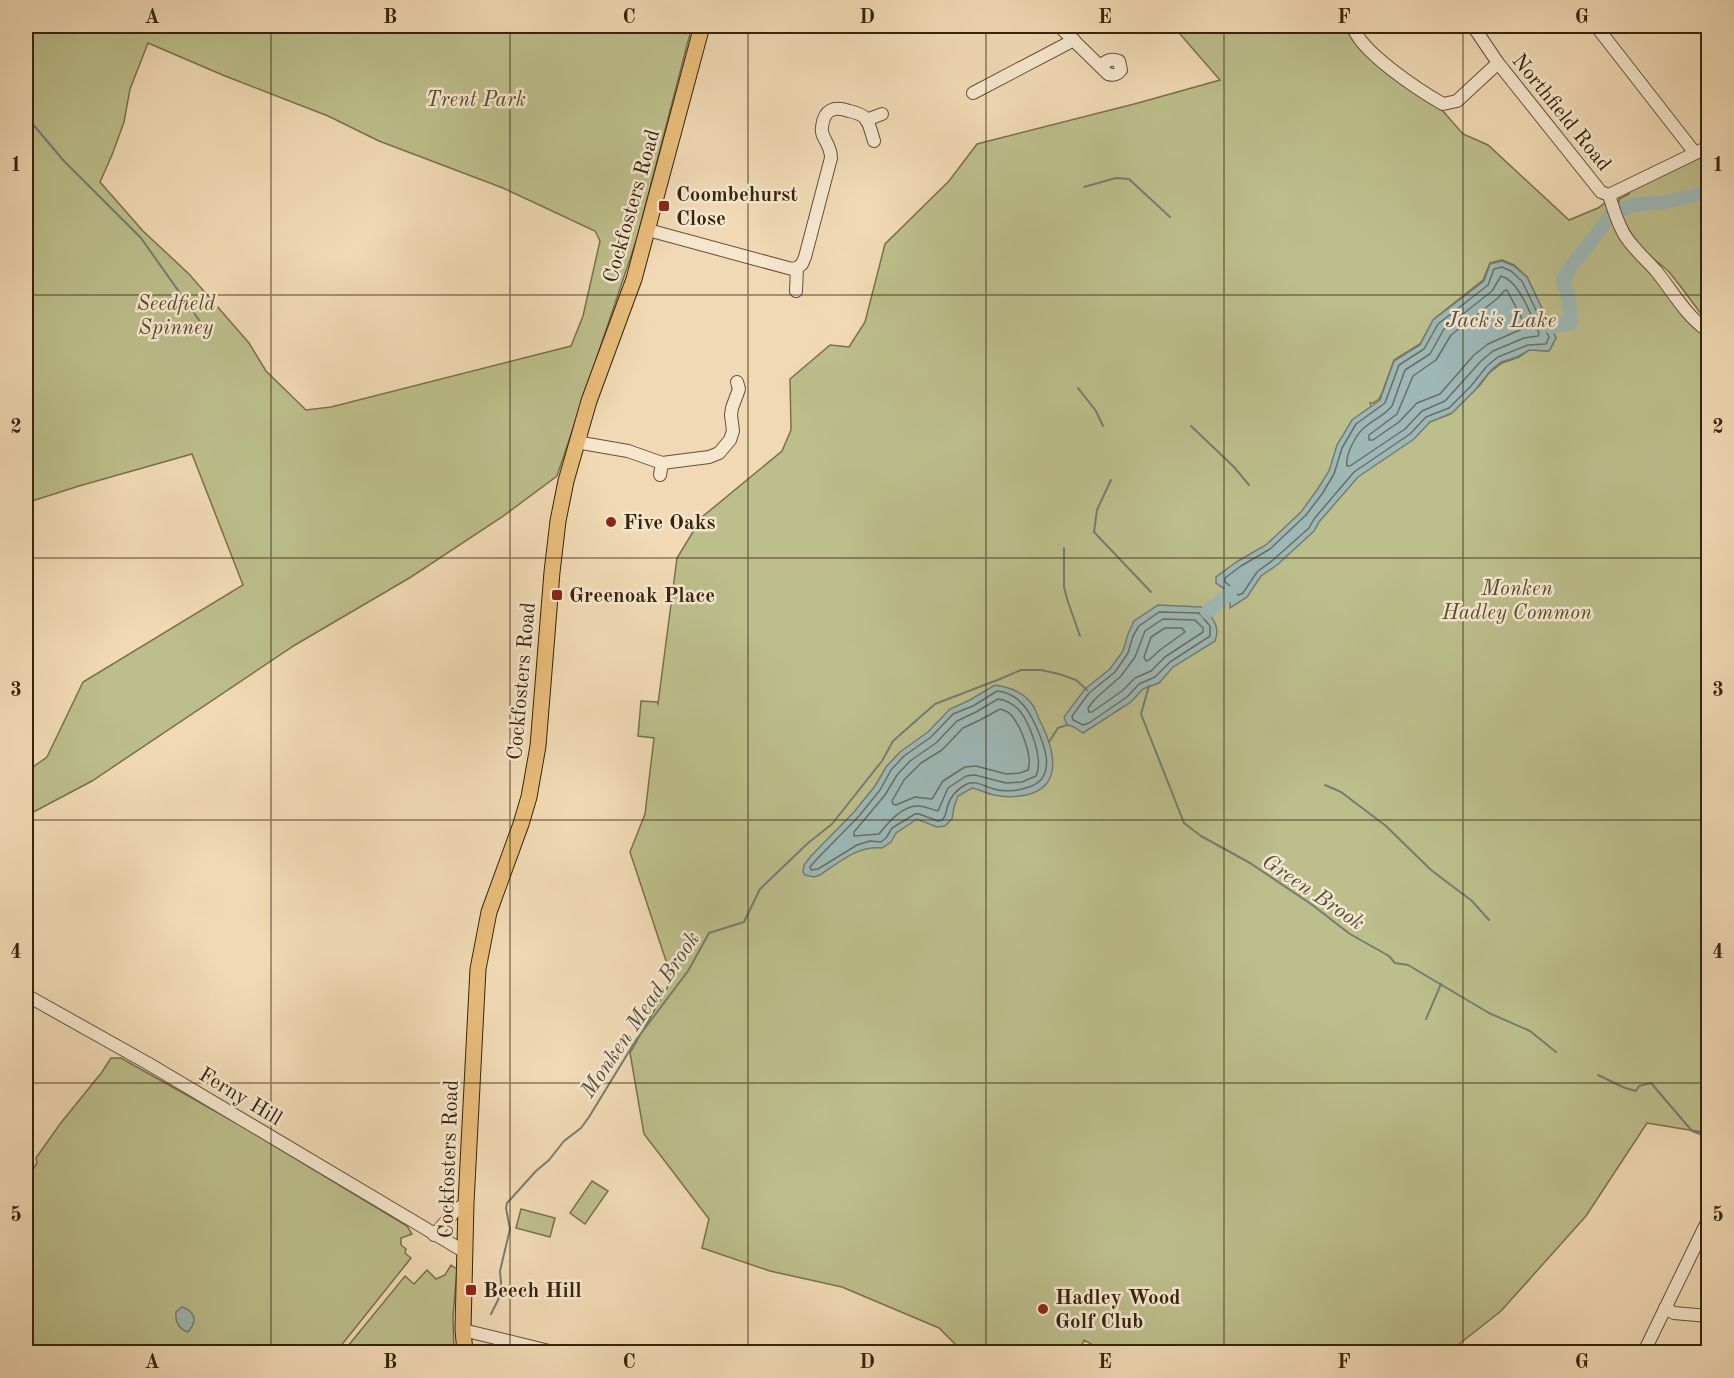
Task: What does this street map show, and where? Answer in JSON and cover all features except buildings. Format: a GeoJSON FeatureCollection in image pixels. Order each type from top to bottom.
{"type":"FeatureCollection","features":[{"type":"Feature","properties":{"kind":"main road","name":"Cockfosters Road"},"geometry":{"type":"LineString","coordinates":[[465,1353],[463,1330],[466,1203],[478,969],[489,912],[521,824],[534,772],[555,546],[566,481],[589,401],[634,279],[702,26]]}},
{"type":"Feature","properties":{"kind":"street"},"geometry":{"type":"LineString","coordinates":[[1059,26],[1100,66]]}},
{"type":"Feature","properties":{"kind":"street"},"geometry":{"type":"LineString","coordinates":[[1353,26],[1368,49],[1426,95],[1443,104],[1457,101],[1498,63]]}},
{"type":"Feature","properties":{"kind":"street","name":"Northfield Road"},"geometry":{"type":"LineString","coordinates":[[1473,26],[1498,63],[1605,194]]}},
{"type":"Feature","properties":{"kind":"street"},"geometry":{"type":"LineString","coordinates":[[1596,26],[1695,153]]}},
{"type":"Feature","properties":{"kind":"street"},"geometry":{"type":"LineString","coordinates":[[973,93],[1074,40]]}},
{"type":"Feature","properties":{"kind":"street"},"geometry":{"type":"LineString","coordinates":[[648,230],[797,268],[805,257],[831,158],[831,150],[821,131],[824,117],[837,108],[855,113],[867,120],[874,141]]}},
{"type":"Feature","properties":{"kind":"street"},"geometry":{"type":"LineString","coordinates":[[867,120],[882,114]]}},
{"type":"Feature","properties":{"kind":"street"},"geometry":{"type":"LineString","coordinates":[[1708,147],[1605,194],[1623,233],[1634,248],[1694,319],[1708,331]]}},
{"type":"Feature","properties":{"kind":"street"},"geometry":{"type":"LineString","coordinates":[[796,291],[797,268]]}},
{"type":"Feature","properties":{"kind":"street"},"geometry":{"type":"LineString","coordinates":[[576,442],[628,451],[661,469],[709,457],[726,447],[733,431],[731,415],[739,389],[737,382]]}},
{"type":"Feature","properties":{"kind":"street","name":"Ferny Hill"},"geometry":{"type":"LineString","coordinates":[[26,995],[149,1064],[465,1252]]}},
{"type":"Feature","properties":{"kind":"street"},"geometry":{"type":"LineString","coordinates":[[434,1234],[455,1210],[466,1203]]}},
{"type":"Feature","properties":{"kind":"street"},"geometry":{"type":"LineString","coordinates":[[1644,1353],[1708,1220]]}},
{"type":"Feature","properties":{"kind":"street"},"geometry":{"type":"LineString","coordinates":[[1665,1308],[1674,1312],[1708,1316]]}},
{"type":"Feature","properties":{"kind":"street"},"geometry":{"type":"LineString","coordinates":[[463,1330],[553,1353]]}},
{"type":"Feature","properties":{"kind":"green space"},"geometry":{"type":"Polygon","coordinates":[[[26,26],[692,26],[637,238],[557,476],[502,517],[411,577],[295,645],[92,781],[26,816],[26,772],[47,757],[83,682],[243,585],[192,454],[26,503],[26,26]],[[148,43],[130,89],[124,122],[100,182],[143,231],[189,274],[249,343],[266,371],[306,410],[331,407],[571,346],[583,316],[600,241],[595,231],[503,188],[379,141],[328,116],[148,43]]]}},
{"type":"Feature","properties":{"kind":"green space","name":"Monken Hadley Common"},"geometry":{"type":"Polygon","coordinates":[[[1173,26],[1341,26],[1383,69],[1442,110],[1463,134],[1488,145],[1569,220],[1598,208],[1610,199],[1623,233],[1708,336],[1708,1133],[1647,1123],[1586,1216],[1501,1311],[1449,1352],[1106,1352],[1084,1340],[1079,1352],[963,1352],[939,1328],[842,1287],[770,1271],[702,1248],[709,1219],[644,1134],[630,1053],[672,979],[630,852],[645,814],[654,738],[638,736],[641,701],[658,704],[677,558],[702,517],[782,451],[791,430],[790,379],[830,345],[849,347],[865,322],[885,244],[949,181],[977,144],[1220,80],[1173,26]],[[1502,260],[1490,263],[1483,280],[1434,319],[1420,344],[1394,360],[1379,399],[1370,403],[1375,421],[1413,439],[1429,422],[1450,414],[1489,373],[1502,363],[1519,357],[1529,350],[1549,351],[1556,338],[1527,277],[1514,265],[1502,260]]]}},
{"type":"Feature","properties":{"kind":"green space"},"geometry":{"type":"Polygon","coordinates":[[[1708,154],[1708,321],[1670,273],[1649,255],[1634,237],[1624,222],[1619,199],[1629,194],[1628,190],[1708,154]]]}},
{"type":"Feature","properties":{"kind":"green space"},"geometry":{"type":"Polygon","coordinates":[[[111,1058],[121,1058],[238,1124],[407,1226],[412,1234],[401,1238],[401,1245],[411,1258],[336,1352],[26,1352],[26,1181],[37,1163],[36,1158],[111,1058]]]}},
{"type":"Feature","properties":{"kind":"green space"},"geometry":{"type":"Polygon","coordinates":[[[592,1181],[608,1191],[585,1224],[570,1213],[592,1181]]]}},
{"type":"Feature","properties":{"kind":"green space"},"geometry":{"type":"Polygon","coordinates":[[[521,1209],[555,1218],[550,1237],[516,1228],[521,1209]]]}},
{"type":"Feature","properties":{"kind":"green space"},"geometry":{"type":"Polygon","coordinates":[[[451,1265],[457,1269],[453,1316],[454,1352],[343,1352],[405,1276],[414,1284],[427,1270],[436,1279],[445,1275],[451,1265]]]}},
{"type":"Feature","properties":{"kind":"water","name":"Jack's Lake"},"geometry":{"type":"Polygon","coordinates":[[[1502,261],[1514,266],[1527,277],[1556,338],[1549,351],[1529,350],[1501,362],[1452,413],[1430,422],[1414,439],[1358,477],[1319,522],[1314,531],[1277,565],[1261,576],[1247,597],[1230,608],[1230,593],[1216,583],[1216,577],[1266,545],[1301,512],[1329,471],[1337,445],[1352,420],[1380,400],[1394,361],[1420,345],[1433,320],[1484,281],[1490,264],[1502,261]]]}},
{"type":"Feature","properties":{"kind":"water"},"geometry":{"type":"Polygon","coordinates":[[[1158,605],[1201,607],[1209,614],[1216,626],[1215,641],[1173,667],[1159,683],[1143,689],[1131,702],[1083,733],[1067,725],[1064,717],[1085,689],[1110,669],[1123,651],[1134,621],[1158,605]]]}},
{"type":"Feature","properties":{"kind":"water"},"geometry":{"type":"Polygon","coordinates":[[[995,685],[1010,688],[1019,693],[1035,709],[1052,753],[1053,764],[1047,783],[1039,790],[1026,795],[1014,796],[994,795],[972,788],[958,796],[952,819],[945,826],[937,827],[917,819],[896,833],[891,842],[882,848],[857,852],[820,875],[814,877],[805,875],[804,865],[854,812],[875,786],[886,767],[900,752],[928,732],[950,709],[995,685]]]}},
{"type":"Feature","properties":{"kind":"water"},"geometry":{"type":"Polygon","coordinates":[[[182,1307],[190,1311],[194,1317],[188,1332],[178,1325],[176,1319],[176,1312],[182,1307]]]}},
{"type":"Feature","properties":{"kind":"waterway"},"geometry":{"type":"LineString","coordinates":[[26,116],[63,160],[141,238],[211,337]]}},
{"type":"Feature","properties":{"kind":"waterway"},"geometry":{"type":"LineString","coordinates":[[1084,187],[1116,178],[1129,179],[1170,217]]}},
{"type":"Feature","properties":{"kind":"waterway"},"geometry":{"type":"LineString","coordinates":[[1551,327],[1571,323],[1569,300],[1563,280],[1612,214],[1632,205],[1666,202],[1708,190]]}},
{"type":"Feature","properties":{"kind":"waterway"},"geometry":{"type":"LineString","coordinates":[[1078,388],[1096,411],[1103,426]]}},
{"type":"Feature","properties":{"kind":"waterway"},"geometry":{"type":"LineString","coordinates":[[1191,426],[1234,467],[1249,485]]}},
{"type":"Feature","properties":{"kind":"waterway"},"geometry":{"type":"LineString","coordinates":[[1111,480],[1097,510],[1094,532],[1151,592]]}},
{"type":"Feature","properties":{"kind":"waterway"},"geometry":{"type":"LineString","coordinates":[[1064,548],[1064,587],[1080,636]]}},
{"type":"Feature","properties":{"kind":"waterway"},"geometry":{"type":"LineString","coordinates":[[1207,612],[1230,593]]}},
{"type":"Feature","properties":{"kind":"waterway","name":"Monken Mead Brook"},"geometry":{"type":"LineString","coordinates":[[491,1314],[500,1296],[500,1271],[510,1229],[507,1203],[549,1160],[564,1141],[581,1128],[636,1040],[688,971],[709,933],[744,922],[760,889],[808,843],[832,824],[882,761],[893,741],[935,704],[1021,670],[1041,670],[1059,674],[1076,680],[1087,690]]}},
{"type":"Feature","properties":{"kind":"waterway","name":"Green Brook"},"geometry":{"type":"LineString","coordinates":[[1149,686],[1141,714],[1184,823],[1201,836],[1250,863],[1311,904],[1350,934],[1389,956],[1395,963],[1408,965],[1489,1013],[1530,1031],[1556,1052]]}},
{"type":"Feature","properties":{"kind":"waterway"},"geometry":{"type":"LineString","coordinates":[[1049,742],[1058,728],[1067,725]]}},
{"type":"Feature","properties":{"kind":"waterway"},"geometry":{"type":"LineString","coordinates":[[1325,785],[1341,792],[1386,826],[1431,870],[1472,901],[1489,920]]}},
{"type":"Feature","properties":{"kind":"waterway"},"geometry":{"type":"LineString","coordinates":[[1426,1019],[1441,984]]}},
{"type":"Feature","properties":{"kind":"waterway","name":"Green Brook"},"geometry":{"type":"LineString","coordinates":[[1598,1075],[1636,1091],[1639,1086],[1651,1083],[1692,1131],[1708,1137]]}},
{"type":"Feature","properties":{"kind":"waterway","name":"Monken Mead Brook"},"geometry":{"type":"LineString","coordinates":[[489,1345],[491,1352]]}},
{"type":"Feature","properties":{"kind":"place","name":"Coombehurst Close"},"geometry":{"type":"Point","coordinates":[664,206]}},
{"type":"Feature","properties":{"kind":"place","name":"Five Oaks"},"geometry":{"type":"Point","coordinates":[611,522]}},
{"type":"Feature","properties":{"kind":"place","name":"Greenoak Place"},"geometry":{"type":"Point","coordinates":[557,595]}},
{"type":"Feature","properties":{"kind":"place","name":"Beech Hill"},"geometry":{"type":"Point","coordinates":[471,1290]}},
{"type":"Feature","properties":{"kind":"place","name":"Hadley Wood Golf Club"},"geometry":{"type":"Point","coordinates":[1043,1309]}},
{"type":"Feature","properties":{"kind":"park label","name":"Trent Park"},"geometry":{"type":"Point","coordinates":[476,99]}},
{"type":"Feature","properties":{"kind":"park label","name":"Seedfield Spinney"},"geometry":{"type":"Point","coordinates":[176,315]}}]}
